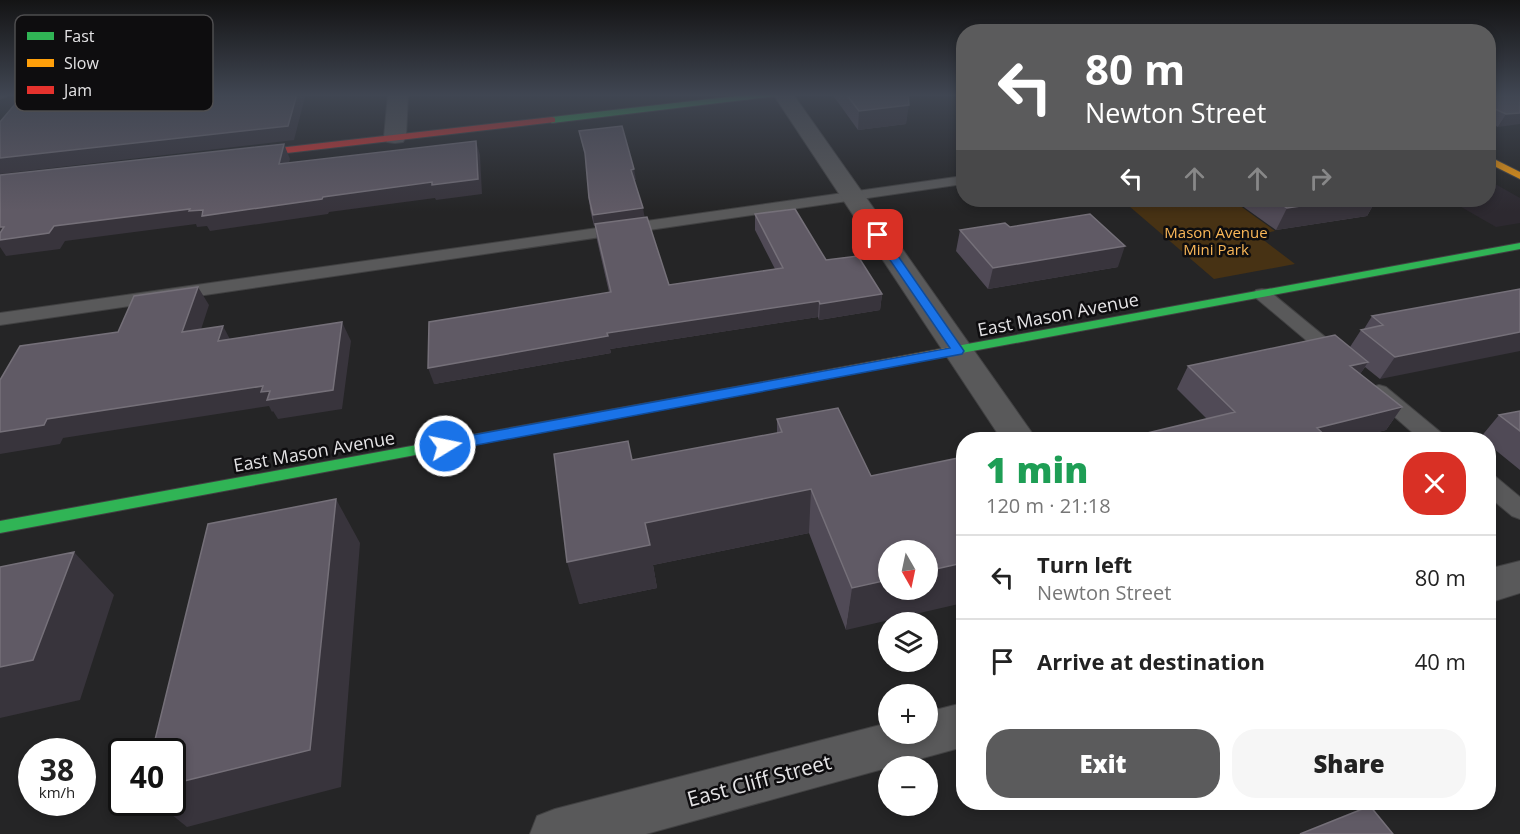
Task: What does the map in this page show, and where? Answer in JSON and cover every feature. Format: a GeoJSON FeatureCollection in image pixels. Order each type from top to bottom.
{"type":"FeatureCollection","features":[{"type":"Feature","properties":{"kind":"street"},"geometry":{"type":"LineString","coordinates":[[394,133],[394,137]]}},
{"type":"Feature","properties":{"kind":"street"},"geometry":{"type":"LineString","coordinates":[[224,157],[430,133]]}},
{"type":"Feature","properties":{"kind":"street"},"geometry":{"type":"LineString","coordinates":[[809,133],[1014,432]]}},
{"type":"Feature","properties":{"kind":"street"},"geometry":{"type":"LineString","coordinates":[[1496,163],[1520,176]]}},
{"type":"Feature","properties":{"kind":"street","name":"East Mason Avenue"},"geometry":{"type":"LineString","coordinates":[[0,527],[1520,246]]}},
{"type":"Feature","properties":{"kind":"street"},"geometry":{"type":"LineString","coordinates":[[1496,584],[1520,577]]}},
{"type":"Feature","properties":{"kind":"street","name":"East Cliff Street"},"geometry":{"type":"LineString","coordinates":[[555,834],[956,727]]}},
{"type":"Feature","properties":{"kind":"lane"},"geometry":{"type":"LineString","coordinates":[[0,319],[956,181]]}},
{"type":"Feature","properties":{"kind":"lane"},"geometry":{"type":"LineString","coordinates":[[1262,294],[1426,432]]}},
{"type":"Feature","properties":{"kind":"lane"},"geometry":{"type":"LineString","coordinates":[[1496,490],[1520,510]]}},
{"type":"Feature","properties":{"kind":"shaded area"},"geometry":{"type":"Polygon","coordinates":[[[1496,185],[1520,198],[1520,223],[1496,227],[1461,207],[1496,207],[1496,185]]]}},
{"type":"Feature","properties":{"kind":"green space","name":"Mason Avenue Mini Park"},"geometry":{"type":"Polygon","coordinates":[[[1130,207],[1242,207],[1275,231],[1257,235],[1295,264],[1214,279],[1130,207]]]}},
{"type":"Feature","properties":{"kind":"building"},"geometry":{"type":"Polygon","coordinates":[[[0,133],[226,133],[0,158],[0,133]]]}},
{"type":"Feature","properties":{"kind":"building"},"geometry":{"type":"Polygon","coordinates":[[[580,133],[624,133],[634,169],[631,170],[643,208],[593,215],[585,153],[580,133]]]}},
{"type":"Feature","properties":{"kind":"building"},"geometry":{"type":"Polygon","coordinates":[[[476,141],[478,179],[432,185],[432,182],[202,216],[203,210],[189,211],[190,209],[54,226],[49,233],[0,240],[0,233],[4,227],[0,227],[0,175],[284,144],[279,164],[476,141]]]}},
{"type":"Feature","properties":{"kind":"building"},"geometry":{"type":"Polygon","coordinates":[[[795,209],[826,260],[858,256],[882,294],[820,304],[819,301],[607,333],[608,336],[428,368],[429,322],[611,292],[595,224],[647,217],[669,285],[783,268],[755,214],[795,209]]]}},
{"type":"Feature","properties":{"kind":"building"},"geometry":{"type":"Polygon","coordinates":[[[1090,214],[1125,246],[993,268],[960,230],[1005,223],[1010,227],[1090,214]]]}},
{"type":"Feature","properties":{"kind":"building"},"geometry":{"type":"Polygon","coordinates":[[[198,287],[182,332],[223,326],[218,341],[342,322],[333,390],[267,400],[270,391],[261,392],[263,386],[47,419],[44,425],[0,432],[0,380],[20,346],[118,332],[134,296],[198,287]]]}},
{"type":"Feature","properties":{"kind":"building"},"geometry":{"type":"Polygon","coordinates":[[[1520,289],[1520,332],[1395,357],[1361,330],[1383,325],[1372,316],[1520,289]]]}},
{"type":"Feature","properties":{"kind":"building"},"geometry":{"type":"Polygon","coordinates":[[[1335,335],[1368,362],[1350,366],[1402,407],[1317,428],[1321,432],[1152,432],[1235,412],[1188,366],[1335,335]]]}},
{"type":"Feature","properties":{"kind":"building"},"geometry":{"type":"Polygon","coordinates":[[[838,408],[871,476],[956,458],[956,565],[938,569],[938,540],[878,540],[878,582],[852,588],[811,489],[645,523],[650,545],[567,562],[554,454],[628,441],[632,460],[782,432],[777,419],[838,408]]]}},
{"type":"Feature","properties":{"kind":"building"},"geometry":{"type":"Polygon","coordinates":[[[1520,411],[1520,431],[1499,415],[1520,411]]]}},
{"type":"Feature","properties":{"kind":"building"},"geometry":{"type":"Polygon","coordinates":[[[336,499],[310,750],[186,781],[186,738],[155,738],[208,524],[336,499]]]}},
{"type":"Feature","properties":{"kind":"building"},"geometry":{"type":"Polygon","coordinates":[[[74,552],[33,660],[0,667],[0,567],[74,552]]]}},
{"type":"Feature","properties":{"kind":"building"},"geometry":{"type":"Polygon","coordinates":[[[1360,810],[1373,810],[1393,834],[1300,834],[1360,810]]]}},
{"type":"Feature","properties":{"kind":"traffic: fast"},"geometry":{"type":"LineString","coordinates":[[951,351],[1520,246]]}},
{"type":"Feature","properties":{"kind":"traffic: fast"},"geometry":{"type":"LineString","coordinates":[[0,527],[746,389]]}},
{"type":"Feature","properties":{"kind":"traffic: slow"},"geometry":{"type":"LineString","coordinates":[[1496,163],[1520,176]]}},
{"type":"Feature","properties":{"kind":"traffic: slow"},"geometry":{"type":"LineString","coordinates":[[746,389],[951,351]]}},
{"type":"Feature","properties":{"kind":"traffic: jam"},"geometry":{"type":"LineString","coordinates":[[243,155],[438,133]]}},
{"type":"Feature","properties":{"kind":"route"},"geometry":{"type":"LineString","coordinates":[[445,446],[958,351],[878,235]]}}]}
